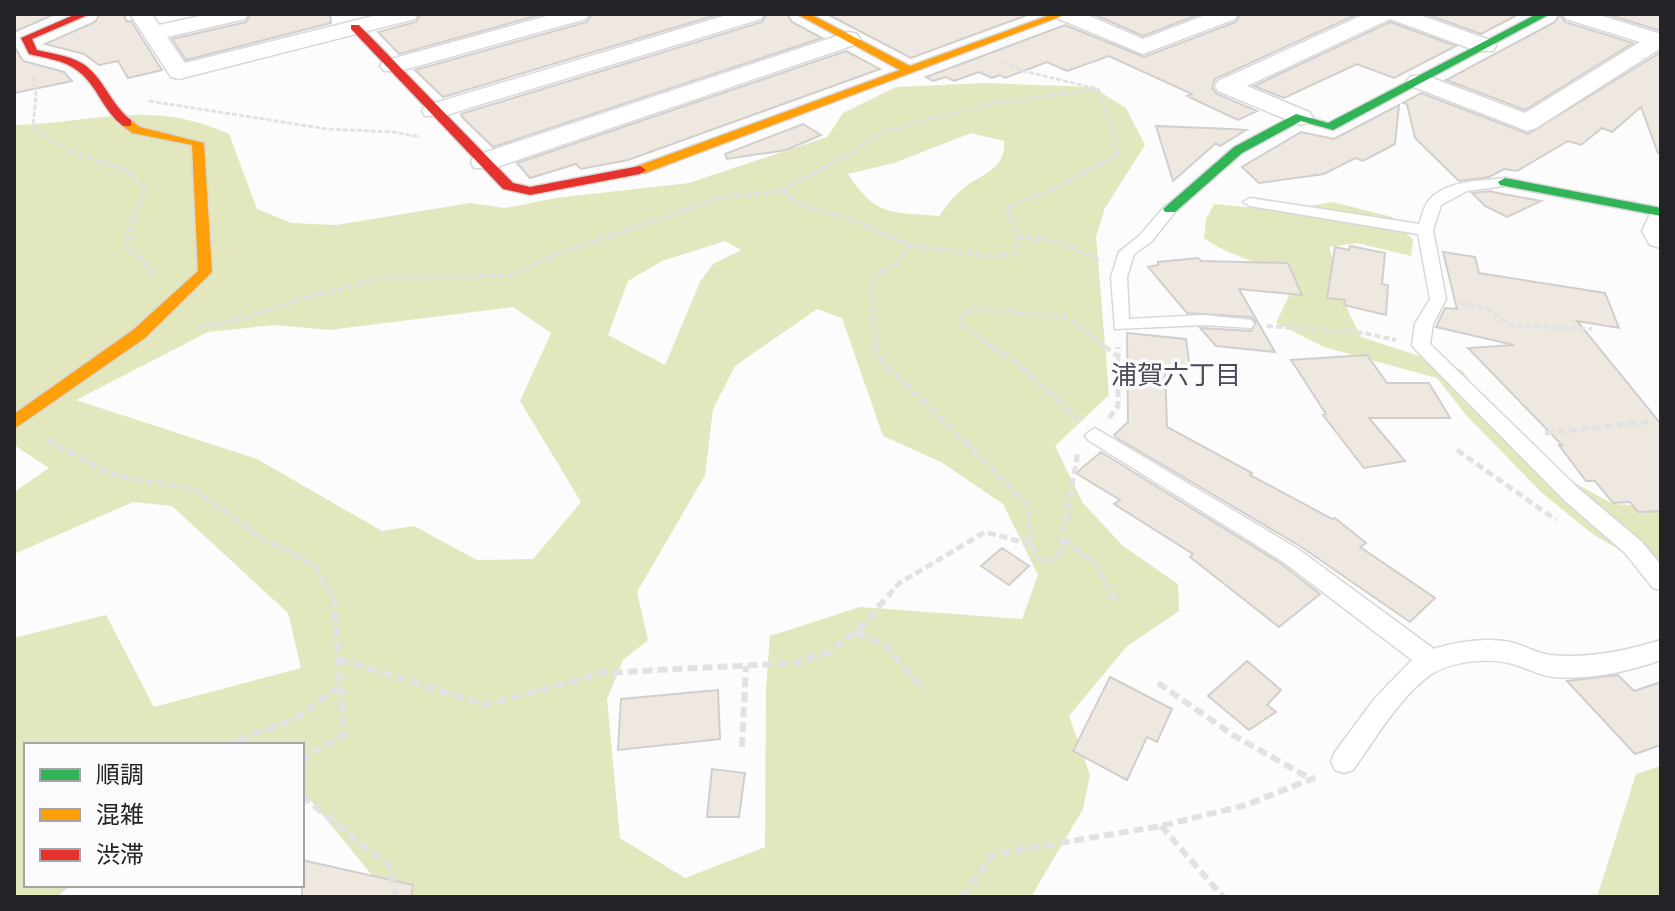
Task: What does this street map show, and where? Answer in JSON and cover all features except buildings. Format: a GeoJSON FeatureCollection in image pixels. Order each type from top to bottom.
{"type":"FeatureCollection","features":[{"type":"Feature","properties":{"kind":"street"},"geometry":{"type":"LineString","coordinates":[[14,423],[118,351],[182,298],[205,272],[198,143],[136,130],[111,112],[87,73],[74,63],[33,52],[26,38],[85,14]]}},
{"type":"Feature","properties":{"kind":"street"},"geometry":{"type":"LineString","coordinates":[[141,14],[179,72],[407,14]]}},
{"type":"Feature","properties":{"kind":"street"},"geometry":{"type":"LineString","coordinates":[[155,33],[237,14]]}},
{"type":"Feature","properties":{"kind":"street"},"geometry":{"type":"LineString","coordinates":[[392,66],[578,14]]}},
{"type":"Feature","properties":{"kind":"street"},"geometry":{"type":"LineString","coordinates":[[434,111],[753,14]]}},
{"type":"Feature","properties":{"kind":"street"},"geometry":{"type":"LineString","coordinates":[[802,14],[910,71]]}},
{"type":"Feature","properties":{"kind":"street"},"geometry":{"type":"LineString","coordinates":[[355,27],[508,186],[530,191],[647,169],[1064,14],[1143,47],[1227,14]]}},
{"type":"Feature","properties":{"kind":"street"},"geometry":{"type":"LineString","coordinates":[[1382,14],[1227,86],[1329,127],[1545,14]]}},
{"type":"Feature","properties":{"kind":"street"},"geometry":{"type":"LineString","coordinates":[[1397,14],[1485,46]]}},
{"type":"Feature","properties":{"kind":"street"},"geometry":{"type":"LineString","coordinates":[[1419,81],[1527,123],[1658,40],[1574,14]]}},
{"type":"Feature","properties":{"kind":"street"},"geometry":{"type":"LineString","coordinates":[[477,154],[849,39]]}},
{"type":"Feature","properties":{"kind":"street"},"geometry":{"type":"LineString","coordinates":[[1170,209],[1238,150],[1300,117]]}},
{"type":"Feature","properties":{"kind":"street"},"geometry":{"type":"LineString","coordinates":[[1505,182],[1661,212]]}},
{"type":"Feature","properties":{"kind":"street"},"geometry":{"type":"LineString","coordinates":[[1661,218],[1657,231],[1661,239]]}},
{"type":"Feature","properties":{"kind":"lane"},"geometry":{"type":"LineString","coordinates":[[1505,182],[1464,187],[1434,203],[1425,230],[1438,299],[1424,324],[1421,345],[1572,495],[1633,547],[1661,581]]}},
{"type":"Feature","properties":{"kind":"lane"},"geometry":{"type":"LineString","coordinates":[[1250,202],[1425,230]]}},
{"type":"Feature","properties":{"kind":"lane"},"geometry":{"type":"LineString","coordinates":[[1170,209],[1145,239],[1127,252],[1119,277],[1121,325],[1204,320],[1245,324]]}},
{"type":"Feature","properties":{"kind":"lane"},"geometry":{"type":"LineString","coordinates":[[1095,435],[1290,555],[1431,661]]}},
{"type":"Feature","properties":{"kind":"lane"},"geometry":{"type":"LineString","coordinates":[[1344,761],[1389,699],[1431,661],[1470,653],[1512,653],[1540,664],[1567,666],[1641,658],[1661,650]]}},
{"type":"Feature","properties":{"kind":"path"},"geometry":{"type":"LineString","coordinates":[[973,47],[1017,69],[1098,89]]}},
{"type":"Feature","properties":{"kind":"path"},"geometry":{"type":"LineString","coordinates":[[33,52],[36,93],[33,129],[73,153],[130,172],[145,189],[125,244],[151,269],[151,281]]}},
{"type":"Feature","properties":{"kind":"path"},"geometry":{"type":"LineString","coordinates":[[190,328],[238,320],[297,300],[388,277],[510,276],[550,257],[721,197],[781,191],[844,158],[881,132],[994,103],[1098,89]]}},
{"type":"Feature","properties":{"kind":"path"},"geometry":{"type":"LineString","coordinates":[[781,191],[802,205],[850,219],[910,245],[994,257],[1016,254],[1017,236],[1007,208],[1060,186],[1117,155],[1115,135],[1098,89]]}},
{"type":"Feature","properties":{"kind":"path"},"geometry":{"type":"LineString","coordinates":[[146,101],[327,129],[394,132],[477,154]]}},
{"type":"Feature","properties":{"kind":"path"},"geometry":{"type":"LineString","coordinates":[[1017,236],[1042,235],[1074,246],[1106,264],[1122,268]]}},
{"type":"Feature","properties":{"kind":"path"},"geometry":{"type":"LineString","coordinates":[[910,245],[897,263],[871,278],[876,355],[1029,505],[1032,554],[1046,562],[1060,552],[1064,540],[1081,440],[1095,435],[1118,406],[1117,356],[1121,325]]}},
{"type":"Feature","properties":{"kind":"path"},"geometry":{"type":"LineString","coordinates":[[1438,299],[1488,308],[1509,325],[1592,329]]}},
{"type":"Feature","properties":{"kind":"path"},"geometry":{"type":"LineString","coordinates":[[1095,435],[1017,363],[960,324],[963,313],[980,309],[1069,318],[1117,356]]}},
{"type":"Feature","properties":{"kind":"path"},"geometry":{"type":"LineString","coordinates":[[1245,324],[1364,333],[1421,345]]}},
{"type":"Feature","properties":{"kind":"path"},"geometry":{"type":"LineString","coordinates":[[1514,436],[1648,422]]}},
{"type":"Feature","properties":{"kind":"path"},"geometry":{"type":"LineString","coordinates":[[38,435],[113,475],[193,489],[260,537],[315,565],[334,601],[344,735],[309,754],[304,760]]}},
{"type":"Feature","properties":{"kind":"path"},"geometry":{"type":"LineString","coordinates":[[339,659],[486,705],[602,673],[794,663],[827,653],[856,632],[898,584],[985,532],[1030,544]]}},
{"type":"Feature","properties":{"kind":"path"},"geometry":{"type":"LineString","coordinates":[[1064,540],[1081,549],[1104,573],[1115,600]]}},
{"type":"Feature","properties":{"kind":"path"},"geometry":{"type":"LineString","coordinates":[[856,632],[887,647],[924,690]]}},
{"type":"Feature","properties":{"kind":"path"},"geometry":{"type":"LineString","coordinates":[[742,747],[746,666]]}},
{"type":"Feature","properties":{"kind":"path"},"geometry":{"type":"LineString","coordinates":[[1158,683],[1233,735],[1312,780]]}},
{"type":"Feature","properties":{"kind":"path"},"geometry":{"type":"LineString","coordinates":[[229,743],[294,719],[342,685]]}},
{"type":"Feature","properties":{"kind":"path"},"geometry":{"type":"LineString","coordinates":[[962,897],[994,854],[1161,826],[1246,805],[1312,780],[1344,761]]}},
{"type":"Feature","properties":{"kind":"path"},"geometry":{"type":"LineString","coordinates":[[304,798],[389,866],[396,897]]}},
{"type":"Feature","properties":{"kind":"path"},"geometry":{"type":"LineString","coordinates":[[1161,826],[1223,897]]}},
{"type":"Feature","properties":{"kind":"green space"},"geometry":{"type":"Polygon","coordinates":[[[985,83],[1092,87],[1126,108],[1145,145],[1105,208],[1096,236],[1109,395],[1055,446],[1083,503],[1123,546],[1178,584],[1179,611],[1126,647],[1069,716],[1090,775],[1083,809],[1031,897],[390,897],[304,792],[304,743],[24,743],[24,887],[69,887],[57,897],[14,897],[14,638],[106,615],[154,707],[301,668],[288,613],[172,506],[133,502],[14,554],[14,492],[49,468],[14,445],[14,125],[122,115],[173,117],[200,123],[229,134],[257,209],[291,223],[336,225],[470,203],[505,208],[556,198],[689,183],[827,137],[843,113],[896,87],[985,83]],[[971,133],[894,163],[848,174],[867,198],[886,210],[939,216],[960,191],[1001,160],[1004,141],[971,133]],[[725,241],[662,261],[628,281],[608,335],[665,365],[700,282],[713,264],[741,250],[725,241]],[[513,307],[329,330],[274,325],[208,332],[76,400],[257,459],[382,531],[414,526],[477,560],[533,559],[581,502],[520,401],[551,333],[513,307]],[[817,309],[735,366],[713,409],[705,475],[637,592],[648,640],[623,660],[607,699],[620,838],[685,878],[765,847],[766,688],[770,636],[860,607],[1022,619],[1038,575],[1003,504],[941,462],[883,436],[842,318],[817,309]]]}},
{"type":"Feature","properties":{"kind":"green space"},"geometry":{"type":"Polygon","coordinates":[[[1333,202],[1392,217],[1413,240],[1411,256],[1357,243],[1329,247],[1349,313],[1361,337],[1462,370],[1522,454],[1613,504],[1661,507],[1661,574],[1594,535],[1542,493],[1466,415],[1437,378],[1324,347],[1276,323],[1296,281],[1226,251],[1204,238],[1206,219],[1214,204],[1274,208],[1333,202]]]}},
{"type":"Feature","properties":{"kind":"green space"},"geometry":{"type":"Polygon","coordinates":[[[1661,766],[1661,897],[1597,897],[1636,774],[1661,766]]]}},
{"type":"Feature","properties":{"kind":"traffic: fast"},"geometry":{"type":"LineString","coordinates":[[1170,209],[1238,150],[1300,117],[1329,127],[1545,14]]}},
{"type":"Feature","properties":{"kind":"traffic: fast"},"geometry":{"type":"LineString","coordinates":[[1505,182],[1661,212]]}},
{"type":"Feature","properties":{"kind":"traffic: slow"},"geometry":{"type":"LineString","coordinates":[[802,14],[910,71]]}},
{"type":"Feature","properties":{"kind":"traffic: slow"},"geometry":{"type":"LineString","coordinates":[[640,170],[1062,14]]}},
{"type":"Feature","properties":{"kind":"traffic: slow"},"geometry":{"type":"LineString","coordinates":[[14,423],[139,334],[205,272],[198,143],[136,130],[127,123]]}},
{"type":"Feature","properties":{"kind":"traffic: jam"},"geometry":{"type":"LineString","coordinates":[[85,14],[26,38],[33,52],[82,68],[108,105],[127,123]]}},
{"type":"Feature","properties":{"kind":"traffic: jam"},"geometry":{"type":"LineString","coordinates":[[355,27],[508,186],[530,191],[640,170]]}},
{"type":"Feature","properties":{"kind":"district","name":"浦賀六丁目"},"geometry":{"type":"Point","coordinates":[1176,375]}}]}
